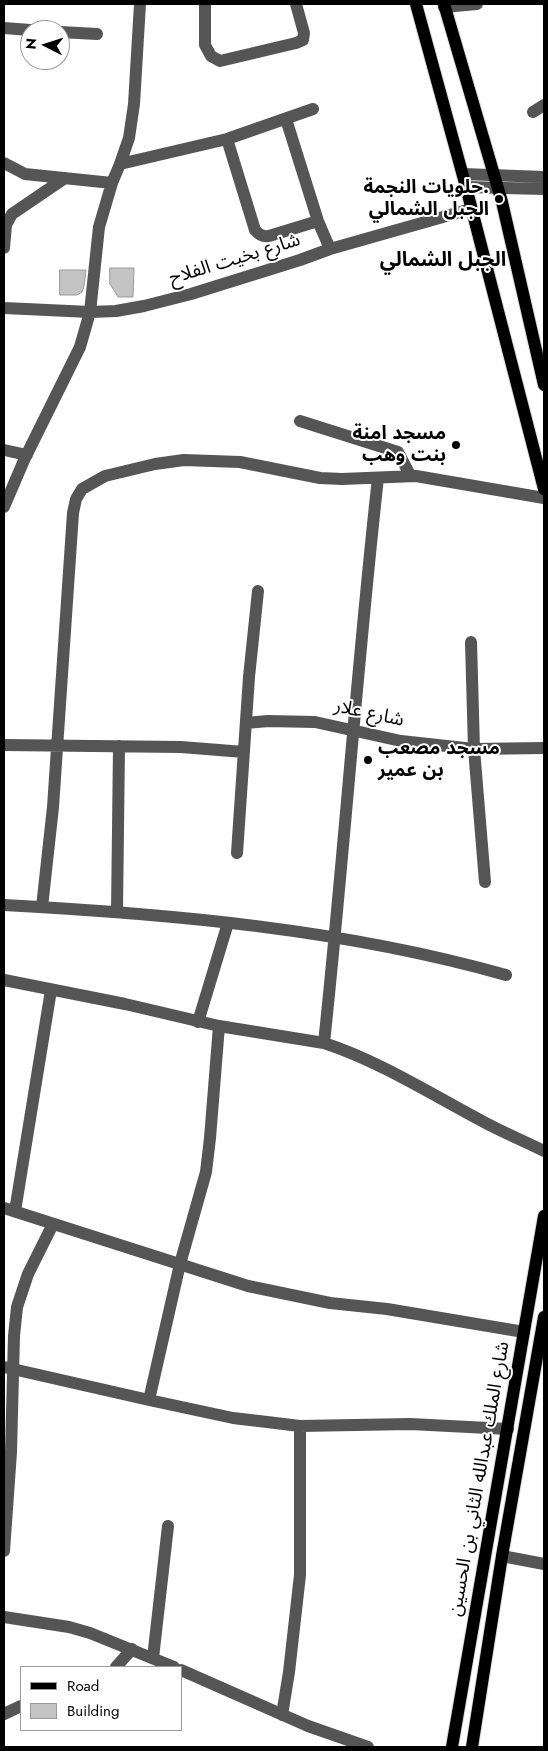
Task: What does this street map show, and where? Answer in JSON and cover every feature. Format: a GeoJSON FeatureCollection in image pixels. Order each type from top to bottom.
{"type":"FeatureCollection","features":[{"type":"Feature","properties":{"kind":"main road"},"geometry":{"type":"LineString","coordinates":[[416,4],[465,180],[544,489]]}},
{"type":"Feature","properties":{"kind":"main road"},"geometry":{"type":"LineString","coordinates":[[444,5],[496,187],[502,202],[544,385]]}},
{"type":"Feature","properties":{"kind":"main road","name":"شارع الملك عبدالله الثاني بن الحسين"},"geometry":{"type":"LineString","coordinates":[[452,1747],[524,1332],[542,1246],[544,1216]]}},
{"type":"Feature","properties":{"kind":"main road","name":"شارع الملك عبدالله الثاني بن الحسين"},"geometry":{"type":"LineString","coordinates":[[472,1747],[502,1556],[544,1317]]}},
{"type":"Feature","properties":{"kind":"street"},"geometry":{"type":"LineString","coordinates":[[4,507],[27,455],[80,347],[90,312],[99,226],[112,183],[129,138],[134,104],[140,4]]}},
{"type":"Feature","properties":{"kind":"street"},"geometry":{"type":"LineString","coordinates":[[204,4],[205,45],[211,56],[220,61],[303,40],[304,33],[296,4]]}},
{"type":"Feature","properties":{"kind":"street"},"geometry":{"type":"LineString","coordinates":[[444,5],[477,4]]}},
{"type":"Feature","properties":{"kind":"street"},"geometry":{"type":"LineString","coordinates":[[4,28],[20,29]]}},
{"type":"Feature","properties":{"kind":"street"},"geometry":{"type":"LineString","coordinates":[[70,33],[97,34]]}},
{"type":"Feature","properties":{"kind":"street"},"geometry":{"type":"LineString","coordinates":[[120,164],[227,139],[313,109]]}},
{"type":"Feature","properties":{"kind":"street"},"geometry":{"type":"LineString","coordinates":[[286,119],[318,221],[330,249]]}},
{"type":"Feature","properties":{"kind":"street"},"geometry":{"type":"LineString","coordinates":[[227,139],[255,230],[258,233],[269,236],[318,221]]}},
{"type":"Feature","properties":{"kind":"street"},"geometry":{"type":"LineString","coordinates":[[4,163],[20,173],[112,183]]}},
{"type":"Feature","properties":{"kind":"street"},"geometry":{"type":"LineString","coordinates":[[465,180],[493,174],[544,177]]}},
{"type":"Feature","properties":{"kind":"street"},"geometry":{"type":"LineString","coordinates":[[4,248],[6,225],[12,214],[65,178]]}},
{"type":"Feature","properties":{"kind":"street"},"geometry":{"type":"LineString","coordinates":[[465,180],[496,187],[544,189]]}},
{"type":"Feature","properties":{"kind":"street","name":"شارع بخيت الفلاح"},"geometry":{"type":"LineString","coordinates":[[4,308],[90,312],[144,306],[182,297],[330,249],[471,208]]}},
{"type":"Feature","properties":{"kind":"street"},"geometry":{"type":"LineString","coordinates":[[300,421],[398,452],[410,475]]}},
{"type":"Feature","properties":{"kind":"street"},"geometry":{"type":"LineString","coordinates":[[4,450],[27,455]]}},
{"type":"Feature","properties":{"kind":"street"},"geometry":{"type":"LineString","coordinates":[[42,907],[53,807],[73,513],[76,499],[82,489],[105,476],[155,464],[184,460],[240,462],[320,478],[378,478],[410,475],[544,498]]}},
{"type":"Feature","properties":{"kind":"street"},"geometry":{"type":"LineString","coordinates":[[324,1043],[365,598],[378,478]]}},
{"type":"Feature","properties":{"kind":"street"},"geometry":{"type":"LineString","coordinates":[[237,853],[258,591]]}},
{"type":"Feature","properties":{"kind":"street"},"geometry":{"type":"LineString","coordinates":[[471,642],[474,749],[485,882]]}},
{"type":"Feature","properties":{"kind":"street","name":"شارع علار"},"geometry":{"type":"LineString","coordinates":[[246,723],[268,721],[315,722],[401,741],[474,749],[544,748]]}},
{"type":"Feature","properties":{"kind":"street"},"geometry":{"type":"LineString","coordinates":[[4,745],[181,747],[244,752]]}},
{"type":"Feature","properties":{"kind":"street"},"geometry":{"type":"LineString","coordinates":[[117,911],[119,746]]}},
{"type":"Feature","properties":{"kind":"street"},"geometry":{"type":"LineString","coordinates":[[4,904],[117,911],[228,923],[335,938],[452,960],[506,975]]}},
{"type":"Feature","properties":{"kind":"street"},"geometry":{"type":"LineString","coordinates":[[198,1022],[228,923]]}},
{"type":"Feature","properties":{"kind":"street"},"geometry":{"type":"LineString","coordinates":[[4,980],[125,1004],[198,1022],[324,1043],[341,1048],[544,1151]]}},
{"type":"Feature","properties":{"kind":"street"},"geometry":{"type":"LineString","coordinates":[[51,990],[9,1210],[248,1286],[316,1301],[388,1309],[524,1332]]}},
{"type":"Feature","properties":{"kind":"street"},"geometry":{"type":"LineString","coordinates":[[149,1400],[180,1264],[206,1172],[219,1026]]}},
{"type":"Feature","properties":{"kind":"street"},"geometry":{"type":"LineString","coordinates":[[4,1551],[9,1490],[8,1368],[18,1307],[28,1274],[53,1224]]}},
{"type":"Feature","properties":{"kind":"street"},"geometry":{"type":"LineString","coordinates":[[8,1368],[233,1418],[300,1426],[410,1424],[508,1429]]}},
{"type":"Feature","properties":{"kind":"street"},"geometry":{"type":"LineString","coordinates":[[282,1714],[289,1672],[300,1575],[300,1426]]}},
{"type":"Feature","properties":{"kind":"street"},"geometry":{"type":"LineString","coordinates":[[153,1658],[168,1526]]}},
{"type":"Feature","properties":{"kind":"street"},"geometry":{"type":"LineString","coordinates":[[502,1556],[544,1564]]}},
{"type":"Feature","properties":{"kind":"street"},"geometry":{"type":"LineString","coordinates":[[4,1617],[70,1627],[172,1666]]}},
{"type":"Feature","properties":{"kind":"street"},"geometry":{"type":"LineString","coordinates":[[117,1666],[132,1650]]}},
{"type":"Feature","properties":{"kind":"street"},"geometry":{"type":"LineString","coordinates":[[182,1670],[333,1736],[368,1747]]}},
{"type":"Feature","properties":{"kind":"street"},"geometry":{"type":"LineString","coordinates":[[4,1714],[20,1706]]}},
{"type":"Feature","properties":{"kind":"building"},"geometry":{"type":"Polygon","coordinates":[[[110,268],[134,268],[133,297],[118,297],[110,284],[110,268]]]}},
{"type":"Feature","properties":{"kind":"building"},"geometry":{"type":"Polygon","coordinates":[[[60,270],[86,270],[82,292],[77,295],[60,295],[60,270]]]}},
{"type":"Feature","properties":{"kind":"place","name":"حلويات النجمة. الجبل الشمالي"},"geometry":{"type":"Point","coordinates":[499,199]}},
{"type":"Feature","properties":{"kind":"place","name":"مسجد امنة بنت وهب"},"geometry":{"type":"Point","coordinates":[456,445]}},
{"type":"Feature","properties":{"kind":"place","name":"مسجد مصعب بن عمير"},"geometry":{"type":"Point","coordinates":[368,760]}},
{"type":"Feature","properties":{"kind":"district","name":"الجبل الشمالي"},"geometry":{"type":"Point","coordinates":[443,261]}}]}
